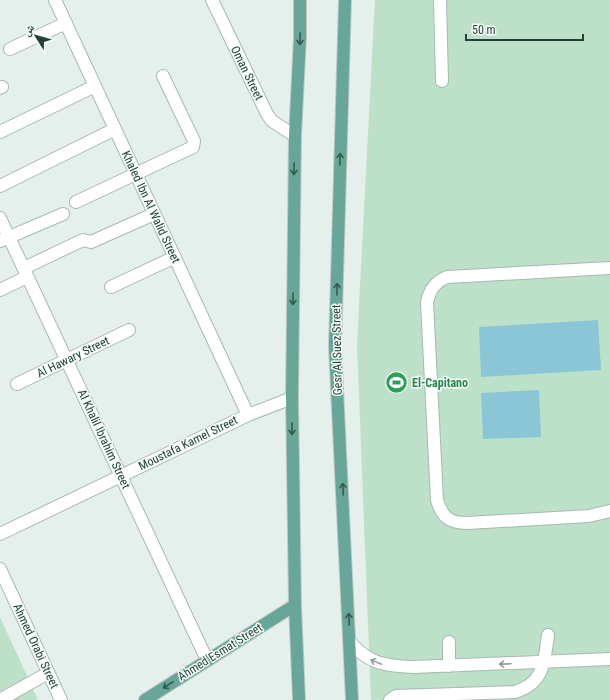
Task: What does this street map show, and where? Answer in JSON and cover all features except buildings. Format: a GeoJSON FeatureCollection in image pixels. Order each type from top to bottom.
{"type":"FeatureCollection","features":[{"type":"Feature","properties":{"kind":"main road"},"geometry":{"type":"LineString","coordinates":[[299,700],[295,605],[292,398],[294,136],[300,37],[300,0]]}},
{"type":"Feature","properties":{"kind":"main road","name":"Gesr Al Suez Street"},"geometry":{"type":"LineString","coordinates":[[345,0],[336,347],[352,700]]}},
{"type":"Feature","properties":{"kind":"main road","name":"Ahmed Esmat Street"},"geometry":{"type":"LineString","coordinates":[[150,698],[207,660],[295,605]]}},
{"type":"Feature","properties":{"kind":"street","name":"Oman Street"},"geometry":{"type":"LineString","coordinates":[[212,0],[267,114],[272,122],[294,136]]}},
{"type":"Feature","properties":{"kind":"street"},"geometry":{"type":"LineString","coordinates":[[440,0],[442,81]]}},
{"type":"Feature","properties":{"kind":"street","name":"Khaled Ibn Al Walid Street"},"geometry":{"type":"LineString","coordinates":[[57,1],[248,415]]}},
{"type":"Feature","properties":{"kind":"street"},"geometry":{"type":"LineString","coordinates":[[10,49],[66,23]]}},
{"type":"Feature","properties":{"kind":"street"},"geometry":{"type":"LineString","coordinates":[[76,202],[193,147],[195,144],[194,141],[163,76]]}},
{"type":"Feature","properties":{"kind":"street"},"geometry":{"type":"LineString","coordinates":[[0,132],[95,86]]}},
{"type":"Feature","properties":{"kind":"street"},"geometry":{"type":"LineString","coordinates":[[0,186],[115,129]]}},
{"type":"Feature","properties":{"kind":"street"},"geometry":{"type":"LineString","coordinates":[[4,239],[63,214]]}},
{"type":"Feature","properties":{"kind":"street"},"geometry":{"type":"LineString","coordinates":[[0,290],[25,272],[83,240],[91,242],[154,214]]}},
{"type":"Feature","properties":{"kind":"street","name":"Al Khalil Ibrahim Street"},"geometry":{"type":"LineString","coordinates":[[0,218],[4,239],[25,272],[207,660]]}},
{"type":"Feature","properties":{"kind":"street"},"geometry":{"type":"LineString","coordinates":[[111,288],[175,257]]}},
{"type":"Feature","properties":{"kind":"street"},"geometry":{"type":"LineString","coordinates":[[610,268],[447,277],[439,280],[433,286],[427,303],[437,500],[440,510],[447,518],[456,523],[467,523],[589,516],[610,511]]}},
{"type":"Feature","properties":{"kind":"street","name":"Al Hawary Street"},"geometry":{"type":"LineString","coordinates":[[17,384],[129,330]]}},
{"type":"Feature","properties":{"kind":"street","name":"Moustafa Kamel Street"},"geometry":{"type":"LineString","coordinates":[[0,534],[248,415],[292,398]]}},
{"type":"Feature","properties":{"kind":"street","name":"Ahmed Orabi Street"},"geometry":{"type":"LineString","coordinates":[[0,569],[61,700]]}},
{"type":"Feature","properties":{"kind":"street"},"geometry":{"type":"LineString","coordinates":[[390,700],[396,696],[515,692],[523,689],[537,678],[542,671],[548,635]]}},
{"type":"Feature","properties":{"kind":"street"},"geometry":{"type":"LineString","coordinates":[[350,642],[359,652],[382,664],[413,667],[544,663],[610,659]]}},
{"type":"Feature","properties":{"kind":"street"},"geometry":{"type":"LineString","coordinates":[[449,666],[450,642]]}},
{"type":"Feature","properties":{"kind":"street"},"geometry":{"type":"LineString","coordinates":[[0,700],[48,672]]}},
{"type":"Feature","properties":{"kind":"green space"},"geometry":{"type":"Polygon","coordinates":[[[375,0],[610,0],[610,700],[371,700],[357,344],[375,0]]]}},
{"type":"Feature","properties":{"kind":"green space"},"geometry":{"type":"Polygon","coordinates":[[[0,617],[38,700],[0,700],[0,617]]]}},
{"type":"Feature","properties":{"kind":"water"},"geometry":{"type":"Polygon","coordinates":[[[598,320],[601,370],[481,377],[479,327],[598,320]]]}},
{"type":"Feature","properties":{"kind":"water"},"geometry":{"type":"Polygon","coordinates":[[[539,390],[541,437],[483,439],[481,393],[539,390]]]}},
{"type":"Feature","properties":{"kind":"place","name":"El-Capitano"},"geometry":{"type":"Point","coordinates":[396,383]}}]}
